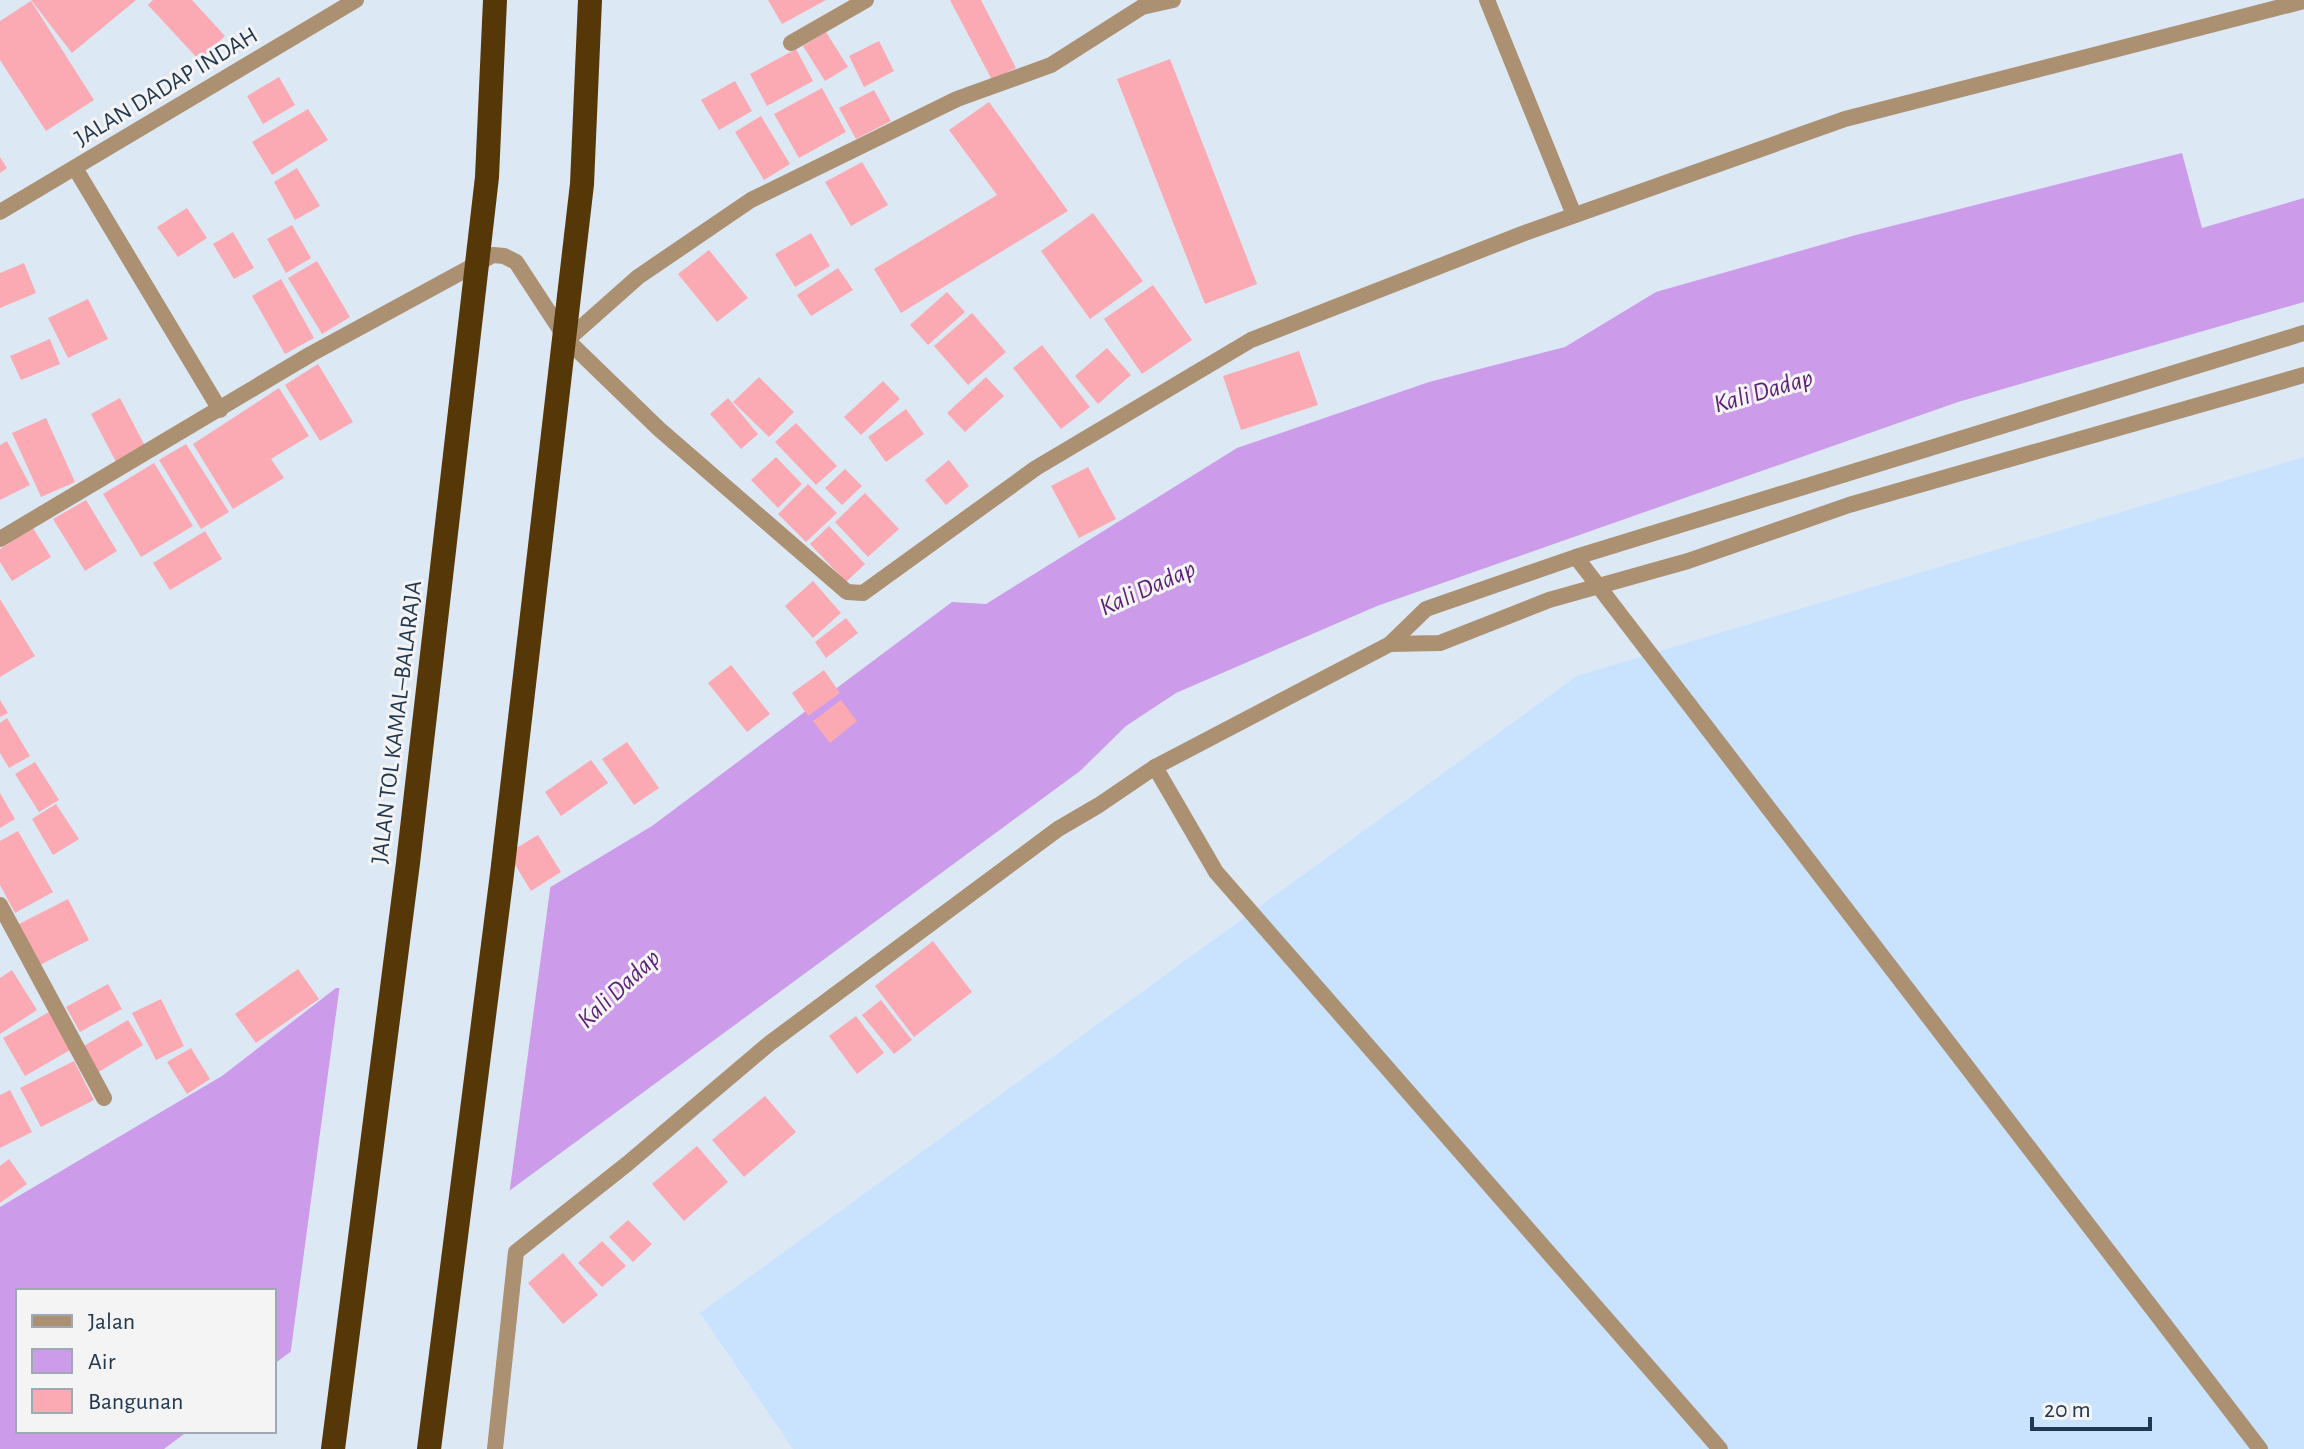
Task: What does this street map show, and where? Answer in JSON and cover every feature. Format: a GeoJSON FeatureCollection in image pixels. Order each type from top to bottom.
{"type":"FeatureCollection","features":[{"type":"Feature","properties":{"kind":"highway","name":"JALAN TOL KAMAL–BALARAJA"},"geometry":{"type":"LineString","coordinates":[[333,1449],[408,863],[487,177],[495,0]]}},
{"type":"Feature","properties":{"kind":"highway"},"geometry":{"type":"LineString","coordinates":[[429,1449],[502,874],[582,184],[590,0]]}},
{"type":"Feature","properties":{"kind":"street","name":"JALAN DADAP INDAH"},"geometry":{"type":"LineString","coordinates":[[0,212],[356,0]]}},
{"type":"Feature","properties":{"kind":"street"},"geometry":{"type":"LineString","coordinates":[[791,43],[866,0]]}},
{"type":"Feature","properties":{"kind":"street"},"geometry":{"type":"LineString","coordinates":[[567,340],[638,277],[751,200],[957,99],[1051,65],[1142,7],[1173,0]]}},
{"type":"Feature","properties":{"kind":"street"},"geometry":{"type":"LineString","coordinates":[[1487,0],[1574,215]]}},
{"type":"Feature","properties":{"kind":"street"},"geometry":{"type":"LineString","coordinates":[[0,539],[311,354],[493,255],[516,262],[567,340],[659,429],[847,592],[863,593],[1036,468],[1251,340],[1574,215],[1845,119],[2304,1]]}},
{"type":"Feature","properties":{"kind":"street"},"geometry":{"type":"LineString","coordinates":[[75,168],[220,410]]}},
{"type":"Feature","properties":{"kind":"street"},"geometry":{"type":"LineString","coordinates":[[495,1449],[516,1252],[627,1164],[770,1043],[1058,829],[1155,767],[1390,644],[1426,609],[1576,557],[2304,333]]}},
{"type":"Feature","properties":{"kind":"street"},"geometry":{"type":"LineString","coordinates":[[1390,644],[1440,643],[1549,600],[1688,561],[1849,505],[2304,375]]}},
{"type":"Feature","properties":{"kind":"street"},"geometry":{"type":"LineString","coordinates":[[1576,557],[2260,1449]]}},
{"type":"Feature","properties":{"kind":"street"},"geometry":{"type":"LineString","coordinates":[[1155,767],[1216,872],[1720,1449]]}},
{"type":"Feature","properties":{"kind":"street"},"geometry":{"type":"LineString","coordinates":[[0,905],[104,1098]]}},
{"type":"Feature","properties":{"kind":"shaded area"},"geometry":{"type":"Polygon","coordinates":[[[2304,457],[2304,1449],[793,1449],[700,1313],[1577,676],[2304,457]]]}},
{"type":"Feature","properties":{"kind":"water","name":"Kali Dadap"},"geometry":{"type":"Polygon","coordinates":[[[2182,153],[2202,228],[2304,198],[2304,302],[1958,402],[1377,606],[1176,693],[1126,726],[1080,771],[276,1363],[276,1289],[16,1289],[16,1433],[185,1433],[164,1449],[0,1449],[0,1207],[222,1076],[336,988],[414,989],[497,944],[509,912],[652,826],[952,602],[986,604],[1237,448],[1429,382],[1565,347],[1656,292],[1856,235],[2182,153]]]}},
{"type":"Feature","properties":{"kind":"pier"},"geometry":{"type":"Polygon","coordinates":[[[551,882],[509,1196],[290,1357],[340,984],[413,985],[494,941],[506,909],[551,882]]]}},
{"type":"Feature","properties":{"kind":"building"},"geometry":{"type":"Polygon","coordinates":[[[31,0],[136,0],[72,53],[31,0]]]}},
{"type":"Feature","properties":{"kind":"building"},"geometry":{"type":"Polygon","coordinates":[[[153,0],[192,0],[225,36],[199,60],[148,5],[153,0]]]}},
{"type":"Feature","properties":{"kind":"building"},"geometry":{"type":"Polygon","coordinates":[[[768,0],[826,0],[782,24],[768,0]]]}},
{"type":"Feature","properties":{"kind":"building"},"geometry":{"type":"Polygon","coordinates":[[[950,0],[981,0],[1016,68],[992,80],[950,0]]]}},
{"type":"Feature","properties":{"kind":"building"},"geometry":{"type":"Polygon","coordinates":[[[31,1],[94,100],[46,131],[0,60],[0,21],[31,1]]]}},
{"type":"Feature","properties":{"kind":"building"},"geometry":{"type":"Polygon","coordinates":[[[826,32],[848,67],[825,81],[803,46],[826,32]]]}},
{"type":"Feature","properties":{"kind":"building"},"geometry":{"type":"Polygon","coordinates":[[[879,41],[894,71],[864,87],[849,56],[879,41]]]}},
{"type":"Feature","properties":{"kind":"building"},"geometry":{"type":"Polygon","coordinates":[[[796,49],[813,81],[767,106],[750,74],[796,49]]]}},
{"type":"Feature","properties":{"kind":"building"},"geometry":{"type":"Polygon","coordinates":[[[1170,59],[1257,284],[1205,304],[1117,79],[1170,59]]]}},
{"type":"Feature","properties":{"kind":"building"},"geometry":{"type":"Polygon","coordinates":[[[279,77],[295,105],[263,124],[247,96],[279,77]]]}},
{"type":"Feature","properties":{"kind":"building"},"geometry":{"type":"Polygon","coordinates":[[[735,81],[752,111],[719,130],[701,100],[735,81]]]}},
{"type":"Feature","properties":{"kind":"building"},"geometry":{"type":"Polygon","coordinates":[[[822,88],[846,132],[799,158],[774,114],[822,88]]]}},
{"type":"Feature","properties":{"kind":"building"},"geometry":{"type":"Polygon","coordinates":[[[874,90],[891,121],[856,139],[839,108],[874,90]]]}},
{"type":"Feature","properties":{"kind":"building"},"geometry":{"type":"Polygon","coordinates":[[[989,102],[1068,211],[901,313],[874,269],[997,195],[949,130],[989,102]]]}},
{"type":"Feature","properties":{"kind":"building"},"geometry":{"type":"Polygon","coordinates":[[[308,109],[328,140],[272,175],[252,142],[308,109]]]}},
{"type":"Feature","properties":{"kind":"building"},"geometry":{"type":"Polygon","coordinates":[[[761,116],[790,164],[764,180],[735,132],[761,116]]]}},
{"type":"Feature","properties":{"kind":"building"},"geometry":{"type":"Polygon","coordinates":[[[0,157],[7,168],[0,173],[0,157]]]}},
{"type":"Feature","properties":{"kind":"building"},"geometry":{"type":"Polygon","coordinates":[[[862,162],[888,205],[851,226],[825,182],[862,162]]]}},
{"type":"Feature","properties":{"kind":"building"},"geometry":{"type":"Polygon","coordinates":[[[297,168],[320,206],[295,220],[274,182],[297,168]]]}},
{"type":"Feature","properties":{"kind":"building"},"geometry":{"type":"Polygon","coordinates":[[[187,208],[207,238],[178,257],[157,227],[187,208]]]}},
{"type":"Feature","properties":{"kind":"building"},"geometry":{"type":"Polygon","coordinates":[[[1093,213],[1143,281],[1090,319],[1041,251],[1093,213]]]}},
{"type":"Feature","properties":{"kind":"building"},"geometry":{"type":"Polygon","coordinates":[[[292,225],[311,258],[286,273],[267,239],[292,225]]]}},
{"type":"Feature","properties":{"kind":"building"},"geometry":{"type":"Polygon","coordinates":[[[233,232],[254,268],[234,279],[213,244],[233,232]]]}},
{"type":"Feature","properties":{"kind":"building"},"geometry":{"type":"Polygon","coordinates":[[[811,233],[830,266],[795,287],[775,254],[811,233]]]}},
{"type":"Feature","properties":{"kind":"building"},"geometry":{"type":"Polygon","coordinates":[[[709,250],[748,298],[717,322],[678,274],[709,250]]]}},
{"type":"Feature","properties":{"kind":"building"},"geometry":{"type":"Polygon","coordinates":[[[317,261],[350,317],[322,334],[288,278],[317,261]]]}},
{"type":"Feature","properties":{"kind":"building"},"geometry":{"type":"Polygon","coordinates":[[[24,263],[36,293],[0,308],[0,273],[24,263]]]}},
{"type":"Feature","properties":{"kind":"building"},"geometry":{"type":"Polygon","coordinates":[[[838,268],[853,290],[811,316],[797,295],[838,268]]]}},
{"type":"Feature","properties":{"kind":"building"},"geometry":{"type":"Polygon","coordinates":[[[281,279],[314,338],[285,354],[252,296],[281,279]]]}},
{"type":"Feature","properties":{"kind":"building"},"geometry":{"type":"Polygon","coordinates":[[[1153,285],[1192,340],[1142,374],[1104,319],[1153,285]]]}},
{"type":"Feature","properties":{"kind":"building"},"geometry":{"type":"Polygon","coordinates":[[[947,292],[965,312],[928,345],[910,325],[947,292]]]}},
{"type":"Feature","properties":{"kind":"building"},"geometry":{"type":"Polygon","coordinates":[[[88,299],[108,339],[68,358],[48,318],[88,299]]]}},
{"type":"Feature","properties":{"kind":"building"},"geometry":{"type":"Polygon","coordinates":[[[972,313],[1006,352],[968,385],[934,346],[972,313]]]}},
{"type":"Feature","properties":{"kind":"building"},"geometry":{"type":"Polygon","coordinates":[[[50,339],[60,364],[21,380],[10,356],[50,339]]]}},
{"type":"Feature","properties":{"kind":"building"},"geometry":{"type":"Polygon","coordinates":[[[1042,345],[1090,407],[1061,429],[1013,368],[1042,345]]]}},
{"type":"Feature","properties":{"kind":"building"},"geometry":{"type":"Polygon","coordinates":[[[1107,348],[1131,375],[1098,404],[1075,376],[1107,348]]]}},
{"type":"Feature","properties":{"kind":"building"},"geometry":{"type":"Polygon","coordinates":[[[1299,351],[1318,405],[1241,430],[1223,376],[1299,351]]]}},
{"type":"Feature","properties":{"kind":"building"},"geometry":{"type":"Polygon","coordinates":[[[318,364],[353,422],[320,441],[285,385],[318,364]]]}},
{"type":"Feature","properties":{"kind":"building"},"geometry":{"type":"Polygon","coordinates":[[[759,377],[794,412],[769,437],[733,402],[759,377]]]}},
{"type":"Feature","properties":{"kind":"building"},"geometry":{"type":"Polygon","coordinates":[[[986,377],[1004,396],[965,432],[947,413],[986,377]]]}},
{"type":"Feature","properties":{"kind":"building"},"geometry":{"type":"Polygon","coordinates":[[[883,381],[900,399],[861,435],[844,417],[883,381]]]}},
{"type":"Feature","properties":{"kind":"building"},"geometry":{"type":"Polygon","coordinates":[[[279,388],[309,436],[271,459],[284,478],[233,509],[193,444],[279,388]]]}},
{"type":"Feature","properties":{"kind":"building"},"geometry":{"type":"Polygon","coordinates":[[[120,398],[145,446],[116,462],[91,414],[120,398]]]}},
{"type":"Feature","properties":{"kind":"building"},"geometry":{"type":"Polygon","coordinates":[[[728,398],[758,434],[741,449],[710,414],[728,398]]]}},
{"type":"Feature","properties":{"kind":"building"},"geometry":{"type":"Polygon","coordinates":[[[906,409],[924,434],[886,462],[868,437],[906,409]]]}},
{"type":"Feature","properties":{"kind":"building"},"geometry":{"type":"Polygon","coordinates":[[[46,418],[75,482],[41,497],[12,433],[46,418]]]}},
{"type":"Feature","properties":{"kind":"building"},"geometry":{"type":"Polygon","coordinates":[[[796,423],[837,466],[816,485],[775,442],[796,423]]]}},
{"type":"Feature","properties":{"kind":"building"},"geometry":{"type":"Polygon","coordinates":[[[7,441],[30,485],[0,500],[0,445],[7,441]]]}},
{"type":"Feature","properties":{"kind":"building"},"geometry":{"type":"Polygon","coordinates":[[[186,444],[229,512],[201,529],[159,460],[186,444]]]}},
{"type":"Feature","properties":{"kind":"building"},"geometry":{"type":"Polygon","coordinates":[[[776,457],[802,484],[778,508],[751,480],[776,457]]]}},
{"type":"Feature","properties":{"kind":"building"},"geometry":{"type":"Polygon","coordinates":[[[949,460],[969,486],[946,505],[925,480],[949,460]]]}},
{"type":"Feature","properties":{"kind":"building"},"geometry":{"type":"Polygon","coordinates":[[[154,463],[193,526],[141,557],[103,494],[154,463]]]}},
{"type":"Feature","properties":{"kind":"building"},"geometry":{"type":"Polygon","coordinates":[[[1088,467],[1116,519],[1079,538],[1051,486],[1088,467]]]}},
{"type":"Feature","properties":{"kind":"building"},"geometry":{"type":"Polygon","coordinates":[[[845,469],[862,486],[842,505],[825,488],[845,469]]]}},
{"type":"Feature","properties":{"kind":"building"},"geometry":{"type":"Polygon","coordinates":[[[808,484],[837,513],[806,542],[778,514],[808,484]]]}},
{"type":"Feature","properties":{"kind":"building"},"geometry":{"type":"Polygon","coordinates":[[[865,493],[899,529],[868,557],[835,522],[865,493]]]}},
{"type":"Feature","properties":{"kind":"building"},"geometry":{"type":"Polygon","coordinates":[[[86,500],[117,551],[85,571],[53,519],[86,500]]]}},
{"type":"Feature","properties":{"kind":"building"},"geometry":{"type":"Polygon","coordinates":[[[829,526],[865,564],[846,582],[810,544],[829,526]]]}},
{"type":"Feature","properties":{"kind":"building"},"geometry":{"type":"Polygon","coordinates":[[[33,528],[51,557],[12,581],[0,562],[0,549],[33,528]]]}},
{"type":"Feature","properties":{"kind":"building"},"geometry":{"type":"Polygon","coordinates":[[[205,531],[222,559],[170,590],[153,563],[205,531]]]}},
{"type":"Feature","properties":{"kind":"building"},"geometry":{"type":"Polygon","coordinates":[[[813,581],[841,613],[813,638],[785,606],[813,581]]]}},
{"type":"Feature","properties":{"kind":"building"},"geometry":{"type":"Polygon","coordinates":[[[0,599],[35,656],[0,677],[0,599]]]}},
{"type":"Feature","properties":{"kind":"building"},"geometry":{"type":"Polygon","coordinates":[[[846,618],[858,633],[826,658],[815,642],[846,618]]]}},
{"type":"Feature","properties":{"kind":"building"},"geometry":{"type":"Polygon","coordinates":[[[731,665],[770,714],[747,732],[708,683],[731,665]]]}},
{"type":"Feature","properties":{"kind":"building"},"geometry":{"type":"Polygon","coordinates":[[[824,670],[840,693],[808,716],[792,693],[824,670]]]}},
{"type":"Feature","properties":{"kind":"building"},"geometry":{"type":"Polygon","coordinates":[[[0,700],[8,713],[0,717],[0,700]]]}},
{"type":"Feature","properties":{"kind":"building"},"geometry":{"type":"Polygon","coordinates":[[[841,700],[857,721],[830,743],[813,721],[841,700]]]}},
{"type":"Feature","properties":{"kind":"building"},"geometry":{"type":"Polygon","coordinates":[[[7,718],[30,756],[9,768],[0,753],[0,723],[7,718]]]}},
{"type":"Feature","properties":{"kind":"building"},"geometry":{"type":"Polygon","coordinates":[[[627,742],[659,788],[634,805],[602,759],[627,742]]]}},
{"type":"Feature","properties":{"kind":"building"},"geometry":{"type":"Polygon","coordinates":[[[591,760],[608,783],[561,816],[545,792],[591,760]]]}},
{"type":"Feature","properties":{"kind":"building"},"geometry":{"type":"Polygon","coordinates":[[[35,762],[59,800],[39,812],[15,774],[35,762]]]}},
{"type":"Feature","properties":{"kind":"building"},"geometry":{"type":"Polygon","coordinates":[[[0,793],[15,819],[0,828],[0,793]]]}},
{"type":"Feature","properties":{"kind":"building"},"geometry":{"type":"Polygon","coordinates":[[[56,804],[79,839],[53,855],[32,819],[56,804]]]}},
{"type":"Feature","properties":{"kind":"building"},"geometry":{"type":"Polygon","coordinates":[[[18,831],[53,892],[15,913],[0,885],[0,841],[18,831]]]}},
{"type":"Feature","properties":{"kind":"building"},"geometry":{"type":"Polygon","coordinates":[[[538,835],[561,872],[531,891],[508,853],[538,835]]]}},
{"type":"Feature","properties":{"kind":"building"},"geometry":{"type":"Polygon","coordinates":[[[68,899],[89,940],[40,965],[19,924],[68,899]]]}},
{"type":"Feature","properties":{"kind":"building"},"geometry":{"type":"Polygon","coordinates":[[[933,941],[972,992],[914,1037],[875,986],[933,941]]]}},
{"type":"Feature","properties":{"kind":"building"},"geometry":{"type":"Polygon","coordinates":[[[298,969],[319,999],[256,1043],[235,1014],[298,969]]]}},
{"type":"Feature","properties":{"kind":"building"},"geometry":{"type":"Polygon","coordinates":[[[12,970],[37,1010],[0,1034],[0,978],[12,970]]]}},
{"type":"Feature","properties":{"kind":"building"},"geometry":{"type":"Polygon","coordinates":[[[108,984],[122,1009],[80,1032],[66,1007],[108,984]]]}},
{"type":"Feature","properties":{"kind":"building"},"geometry":{"type":"Polygon","coordinates":[[[161,999],[184,1046],[156,1060],[132,1013],[161,999]]]}},
{"type":"Feature","properties":{"kind":"building"},"geometry":{"type":"Polygon","coordinates":[[[881,1000],[912,1040],[894,1054],[862,1015],[881,1000]]]}},
{"type":"Feature","properties":{"kind":"building"},"geometry":{"type":"Polygon","coordinates":[[[49,1012],[70,1050],[25,1076],[3,1038],[49,1012]]]}},
{"type":"Feature","properties":{"kind":"building"},"geometry":{"type":"Polygon","coordinates":[[[856,1016],[884,1053],[857,1074],[829,1036],[856,1016]]]}},
{"type":"Feature","properties":{"kind":"building"},"geometry":{"type":"Polygon","coordinates":[[[128,1020],[143,1045],[97,1073],[82,1047],[128,1020]]]}},
{"type":"Feature","properties":{"kind":"building"},"geometry":{"type":"Polygon","coordinates":[[[191,1048],[210,1079],[187,1094],[167,1062],[191,1048]]]}},
{"type":"Feature","properties":{"kind":"building"},"geometry":{"type":"Polygon","coordinates":[[[74,1061],[94,1100],[41,1127],[20,1088],[74,1061]]]}},
{"type":"Feature","properties":{"kind":"building"},"geometry":{"type":"Polygon","coordinates":[[[10,1090],[32,1132],[0,1148],[0,1095],[10,1090]]]}},
{"type":"Feature","properties":{"kind":"building"},"geometry":{"type":"Polygon","coordinates":[[[765,1096],[796,1132],[744,1177],[712,1140],[765,1096]]]}},
{"type":"Feature","properties":{"kind":"building"},"geometry":{"type":"Polygon","coordinates":[[[697,1146],[728,1182],[684,1221],[652,1184],[697,1146]]]}},
{"type":"Feature","properties":{"kind":"building"},"geometry":{"type":"Polygon","coordinates":[[[9,1159],[27,1184],[0,1203],[0,1166],[9,1159]]]}},
{"type":"Feature","properties":{"kind":"building"},"geometry":{"type":"Polygon","coordinates":[[[628,1220],[652,1244],[633,1262],[609,1237],[628,1220]]]}},
{"type":"Feature","properties":{"kind":"building"},"geometry":{"type":"Polygon","coordinates":[[[602,1241],[626,1266],[602,1287],[578,1263],[602,1241]]]}},
{"type":"Feature","properties":{"kind":"building"},"geometry":{"type":"Polygon","coordinates":[[[563,1253],[598,1295],[563,1324],[528,1283],[563,1253]]]}}]}
